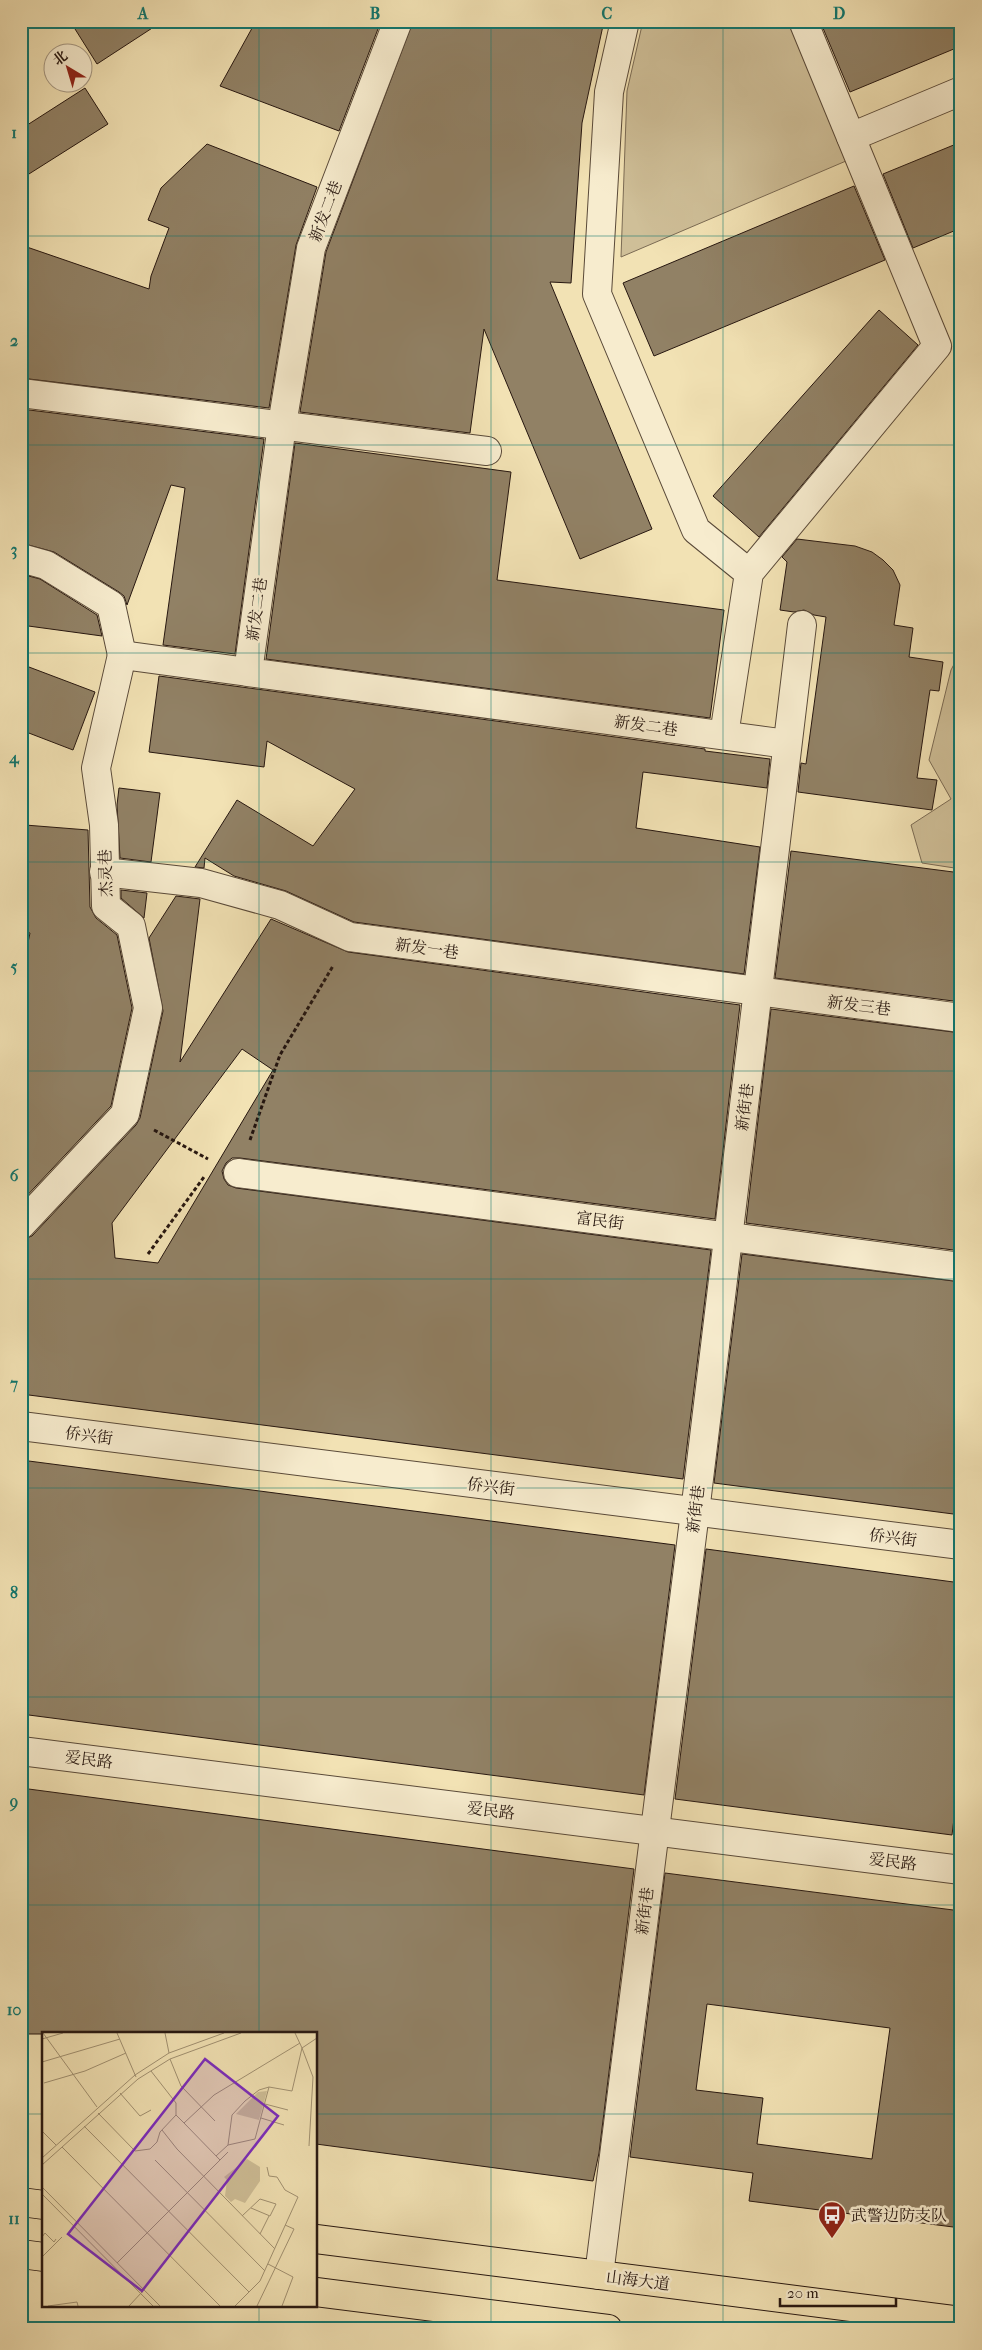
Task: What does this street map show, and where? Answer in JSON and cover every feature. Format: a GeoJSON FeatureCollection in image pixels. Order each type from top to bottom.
{"type":"FeatureCollection","features":[{"type":"Feature","properties":{"kind":"main road"},"geometry":{"type":"LineString","coordinates":[[21,2202],[42,2204]]}},
{"type":"Feature","properties":{"kind":"main road","name":"山海大道"},"geometry":{"type":"LineString","coordinates":[[318,2239],[961,2321]]}},
{"type":"Feature","properties":{"kind":"main road"},"geometry":{"type":"LineString","coordinates":[[21,2254],[42,2257]]}},
{"type":"Feature","properties":{"kind":"main road"},"geometry":{"type":"LineString","coordinates":[[318,2292],[608,2329]]}},
{"type":"Feature","properties":{"kind":"street","name":"新发二巷"},"geometry":{"type":"LineString","coordinates":[[398,21],[311,248],[282,425],[248,672],[787,744]]}},
{"type":"Feature","properties":{"kind":"street"},"geometry":{"type":"LineString","coordinates":[[625,21],[609,92],[597,294],[696,530],[749,573]]}},
{"type":"Feature","properties":{"kind":"street"},"geometry":{"type":"LineString","coordinates":[[724,735],[749,573],[937,346],[803,21]]}},
{"type":"Feature","properties":{"kind":"street"},"geometry":{"type":"LineString","coordinates":[[851,137],[961,91]]}},
{"type":"Feature","properties":{"kind":"street"},"geometry":{"type":"LineString","coordinates":[[21,393],[487,451]]}},
{"type":"Feature","properties":{"kind":"street"},"geometry":{"type":"LineString","coordinates":[[21,558],[46,565],[111,605],[122,655],[248,672]]}},
{"type":"Feature","properties":{"kind":"street","name":"新街巷"},"geometry":{"type":"LineString","coordinates":[[599,2275],[695,1512],[802,625]]}},
{"type":"Feature","properties":{"kind":"street","name":"杰灵巷"},"geometry":{"type":"LineString","coordinates":[[122,655],[96,768],[104,825],[106,906],[131,926],[148,1008],[125,1114]]}},
{"type":"Feature","properties":{"kind":"street","name":"新发一巷"},"geometry":{"type":"LineString","coordinates":[[104,872],[201,883],[280,904],[350,937],[758,991]]}},
{"type":"Feature","properties":{"kind":"street","name":"新发三巷"},"geometry":{"type":"LineString","coordinates":[[758,991],[961,1018]]}},
{"type":"Feature","properties":{"kind":"street"},"geometry":{"type":"LineString","coordinates":[[21,1225],[125,1114]]}},
{"type":"Feature","properties":{"kind":"street","name":"富民街"},"geometry":{"type":"LineString","coordinates":[[227,1168],[961,1267]]}},
{"type":"Feature","properties":{"kind":"street","name":"侨兴街"},"geometry":{"type":"LineString","coordinates":[[21,1426],[961,1545]]}},
{"type":"Feature","properties":{"kind":"street","name":"爱民路"},"geometry":{"type":"LineString","coordinates":[[21,1751],[961,1870]]}},
{"type":"Feature","properties":{"kind":"path"},"geometry":{"type":"LineString","coordinates":[[148,1254],[227,1168],[280,1055],[350,937]]}},
{"type":"Feature","properties":{"kind":"path"},"geometry":{"type":"LineString","coordinates":[[125,1114],[227,1168]]}},
{"type":"Feature","properties":{"kind":"shaded area"},"geometry":{"type":"Polygon","coordinates":[[[643,21],[788,21],[846,161],[621,257],[627,91],[643,21]]]}},
{"type":"Feature","properties":{"kind":"shaded area"},"geometry":{"type":"Polygon","coordinates":[[[961,651],[961,869],[922,863],[911,825],[951,799],[929,760],[951,670],[961,651]]]}},
{"type":"Feature","properties":{"kind":"building"},"geometry":{"type":"Polygon","coordinates":[[[70,21],[163,21],[97,64],[92,56],[92,42],[83,42],[70,21]]]}},
{"type":"Feature","properties":{"kind":"building"},"geometry":{"type":"Polygon","coordinates":[[[256,21],[381,21],[339,131],[220,86],[256,21]]]}},
{"type":"Feature","properties":{"kind":"building"},"geometry":{"type":"Polygon","coordinates":[[[413,21],[604,21],[582,123],[571,283],[550,282],[652,529],[580,559],[484,329],[470,433],[300,412],[326,252],[413,21]]]}},
{"type":"Feature","properties":{"kind":"building"},"geometry":{"type":"Polygon","coordinates":[[[820,21],[961,21],[961,46],[850,92],[820,21]]]}},
{"type":"Feature","properties":{"kind":"building"},"geometry":{"type":"Polygon","coordinates":[[[79,92],[88,92],[108,124],[21,179],[21,129],[79,92]]]}},
{"type":"Feature","properties":{"kind":"building"},"geometry":{"type":"Polygon","coordinates":[[[961,142],[961,228],[913,248],[883,174],[961,142]]]}},
{"type":"Feature","properties":{"kind":"building"},"geometry":{"type":"Polygon","coordinates":[[[207,144],[317,187],[296,245],[269,408],[21,378],[21,245],[149,289],[151,276],[169,228],[148,220],[161,188],[207,144]]]}},
{"type":"Feature","properties":{"kind":"building"},"geometry":{"type":"Polygon","coordinates":[[[854,186],[885,260],[654,356],[623,283],[854,186]]]}},
{"type":"Feature","properties":{"kind":"building"},"geometry":{"type":"Polygon","coordinates":[[[879,310],[918,345],[759,537],[713,496],[879,310]]]}},
{"type":"Feature","properties":{"kind":"building"},"geometry":{"type":"Polygon","coordinates":[[[21,409],[264,439],[235,654],[163,645],[185,488],[171,485],[127,605],[124,596],[119,592],[54,552],[21,543],[21,409]]]}},
{"type":"Feature","properties":{"kind":"building"},"geometry":{"type":"Polygon","coordinates":[[[295,443],[511,472],[497,580],[724,610],[710,718],[266,659],[295,443]]]}},
{"type":"Feature","properties":{"kind":"building"},"geometry":{"type":"Polygon","coordinates":[[[797,539],[855,546],[872,552],[883,560],[893,570],[900,585],[894,625],[913,628],[909,657],[943,662],[939,691],[930,690],[917,778],[937,780],[932,810],[798,792],[801,763],[806,764],[826,617],[814,615],[804,610],[794,612],[780,610],[787,562],[782,557],[797,539]]]}},
{"type":"Feature","properties":{"kind":"building"},"geometry":{"type":"Polygon","coordinates":[[[21,574],[40,579],[97,615],[102,636],[21,625],[21,574]]]}},
{"type":"Feature","properties":{"kind":"building"},"geometry":{"type":"Polygon","coordinates":[[[21,664],[95,692],[73,750],[21,730],[21,664]]]}},
{"type":"Feature","properties":{"kind":"building"},"geometry":{"type":"Polygon","coordinates":[[[159,676],[770,759],[767,788],[643,772],[636,828],[760,847],[744,974],[354,922],[286,891],[234,876],[205,858],[204,868],[195,867],[237,800],[313,846],[355,789],[267,741],[264,767],[149,752],[159,676]]]}},
{"type":"Feature","properties":{"kind":"building"},"geometry":{"type":"Polygon","coordinates":[[[119,788],[160,793],[151,862],[120,858],[117,805],[119,788]]]}},
{"type":"Feature","properties":{"kind":"building"},"geometry":{"type":"Polygon","coordinates":[[[25,825],[88,830],[90,907],[96,918],[117,935],[132,1008],[111,1106],[21,1202],[21,976],[30,933],[21,931],[28,866],[21,866],[25,825]]]}},
{"type":"Feature","properties":{"kind":"building"},"geometry":{"type":"Polygon","coordinates":[[[791,851],[961,873],[961,1002],[775,978],[791,851]]]}},
{"type":"Feature","properties":{"kind":"building"},"geometry":{"type":"Polygon","coordinates":[[[121,890],[147,893],[144,918],[121,898],[121,890]]]}},
{"type":"Feature","properties":{"kind":"building"},"geometry":{"type":"Polygon","coordinates":[[[176,896],[200,899],[180,1062],[271,919],[348,952],[740,1005],[715,1219],[240,1158],[232,1158],[226,1163],[222,1171],[228,1185],[236,1188],[711,1250],[683,1479],[21,1394],[21,1240],[32,1236],[136,1125],[140,1118],[163,1011],[149,938],[176,896]],[[242,1049],[112,1223],[115,1258],[158,1263],[273,1070],[242,1049]]]}},
{"type":"Feature","properties":{"kind":"building"},"geometry":{"type":"Polygon","coordinates":[[[771,1009],[961,1033],[961,1251],[746,1223],[771,1009]]]}},
{"type":"Feature","properties":{"kind":"building"},"geometry":{"type":"Polygon","coordinates":[[[742,1254],[961,1282],[961,1515],[714,1483],[742,1254]]]}},
{"type":"Feature","properties":{"kind":"building"},"geometry":{"type":"Polygon","coordinates":[[[21,1460],[675,1545],[644,1795],[21,1714],[21,1460]]]}},
{"type":"Feature","properties":{"kind":"building"},"geometry":{"type":"Polygon","coordinates":[[[706,1549],[961,1583],[961,1803],[956,1802],[952,1835],[675,1799],[706,1549]]]}},
{"type":"Feature","properties":{"kind":"building"},"geometry":{"type":"Polygon","coordinates":[[[21,1788],[634,1869],[599,2153],[593,2181],[318,2144],[318,2032],[42,2032],[42,2034],[21,2034],[21,1788]]]}},
{"type":"Feature","properties":{"kind":"building"},"geometry":{"type":"Polygon","coordinates":[[[665,1873],[961,1911],[961,2228],[749,2201],[753,2173],[630,2157],[665,1873]],[[707,2004],[696,2090],[763,2098],[757,2144],[872,2159],[890,2028],[707,2004]]]}},
{"type":"Feature","properties":{"kind":"place","name":"武警边防支队"},"geometry":{"type":"Point","coordinates":[832,2239]}}]}
